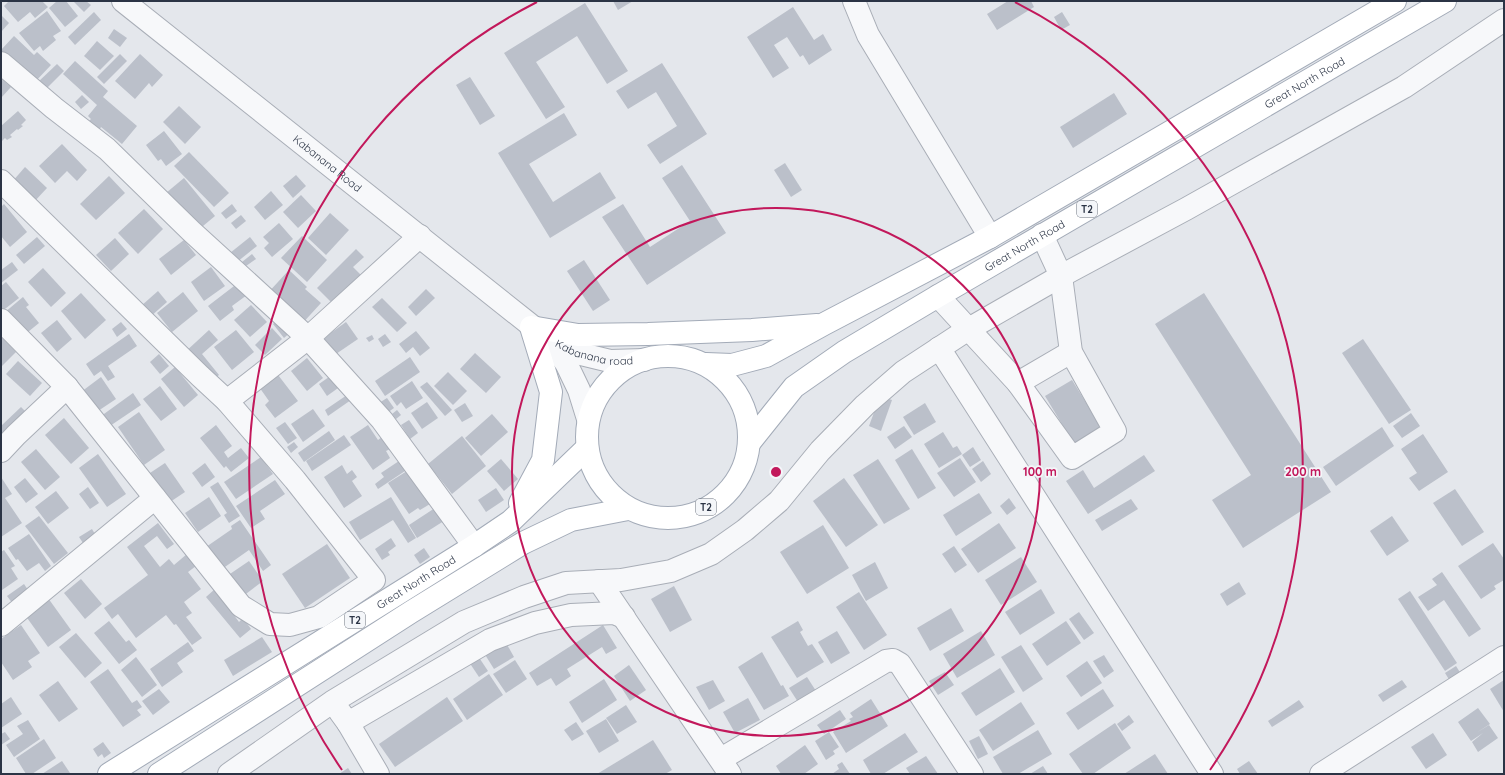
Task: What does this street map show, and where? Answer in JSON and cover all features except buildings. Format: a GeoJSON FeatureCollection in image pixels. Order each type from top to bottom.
{"type":"FeatureCollection","features":[{"type":"Feature","properties":{"kind":"main road","name":"T2"},"geometry":{"type":"LineString","coordinates":[[706,364],[728,380],[737,390],[748,415],[750,442],[744,466],[731,487],[721,496],[706,507],[689,514],[664,518],[640,514],[628,509],[611,496],[597,478],[592,469],[587,448],[588,419],[600,394],[609,383],[626,369],[644,360],[665,356],[686,358],[706,364],[732,365],[766,356],[990,237],[1395,1]]}},
{"type":"Feature","properties":{"kind":"main road","name":"Great North Road"},"geometry":{"type":"LineString","coordinates":[[750,442],[794,387],[844,352],[1445,1]]}},
{"type":"Feature","properties":{"kind":"main road"},"geometry":{"type":"LineString","coordinates":[[511,521],[543,460],[550,392],[539,333],[578,335],[640,334],[752,330],[824,324]]}},
{"type":"Feature","properties":{"kind":"main road","name":"Great North Road"},"geometry":{"type":"LineString","coordinates":[[109,774],[474,546],[511,521],[587,448]]}},
{"type":"Feature","properties":{"kind":"main road","name":"Great North Road"},"geometry":{"type":"LineString","coordinates":[[160,774],[404,616],[523,543],[571,520],[628,509]]}},
{"type":"Feature","properties":{"kind":"street","name":"Kabanana Road"},"geometry":{"type":"LineString","coordinates":[[123,1],[420,236],[539,333]]}},
{"type":"Feature","properties":{"kind":"street"},"geometry":{"type":"LineString","coordinates":[[854,1],[868,35],[990,237]]}},
{"type":"Feature","properties":{"kind":"street"},"geometry":{"type":"LineString","coordinates":[[229,774],[332,702],[464,622],[524,597],[566,583],[621,580],[671,571],[711,554],[745,530],[780,501],[820,451],[865,405],[903,372],[968,330],[1061,276],[1193,205],[1404,87],[1504,20]]}},
{"type":"Feature","properties":{"kind":"street"},"geometry":{"type":"LineString","coordinates":[[1,63],[54,108],[106,149],[191,231],[308,338],[382,420],[474,546]]}},
{"type":"Feature","properties":{"kind":"street"},"geometry":{"type":"LineString","coordinates":[[1,320],[67,386],[241,606],[270,624],[290,625],[319,617],[374,580],[295,480],[227,401],[2,183]]}},
{"type":"Feature","properties":{"kind":"street"},"geometry":{"type":"LineString","coordinates":[[938,296],[1018,383],[1072,458],[1115,431],[1071,352],[1061,276],[1042,235]]}},
{"type":"Feature","properties":{"kind":"street"},"geometry":{"type":"LineString","coordinates":[[227,401],[308,338],[420,236]]}},
{"type":"Feature","properties":{"kind":"street","name":"Kabanana road"},"geometry":{"type":"LineString","coordinates":[[539,333],[577,353],[603,360],[644,360]]}},
{"type":"Feature","properties":{"kind":"street","name":"Kabanana road"},"geometry":{"type":"LineString","coordinates":[[539,333],[566,363],[579,390],[588,419]]}},
{"type":"Feature","properties":{"kind":"street"},"geometry":{"type":"LineString","coordinates":[[939,348],[1212,774]]}},
{"type":"Feature","properties":{"kind":"street"},"geometry":{"type":"LineString","coordinates":[[1018,383],[1071,352]]}},
{"type":"Feature","properties":{"kind":"street"},"geometry":{"type":"LineString","coordinates":[[1,451],[67,386]]}},
{"type":"Feature","properties":{"kind":"street"},"geometry":{"type":"LineString","coordinates":[[1,624],[155,498]]}},
{"type":"Feature","properties":{"kind":"street"},"geometry":{"type":"LineString","coordinates":[[599,581],[726,766],[886,661],[893,660],[900,664],[972,774]]}},
{"type":"Feature","properties":{"kind":"street"},"geometry":{"type":"LineString","coordinates":[[348,723],[490,640],[535,622],[571,615],[614,613],[624,617]]}},
{"type":"Feature","properties":{"kind":"street"},"geometry":{"type":"LineString","coordinates":[[1321,774],[1504,657]]}},
{"type":"Feature","properties":{"kind":"street"},"geometry":{"type":"LineString","coordinates":[[332,702],[348,723],[378,774]]}}]}
